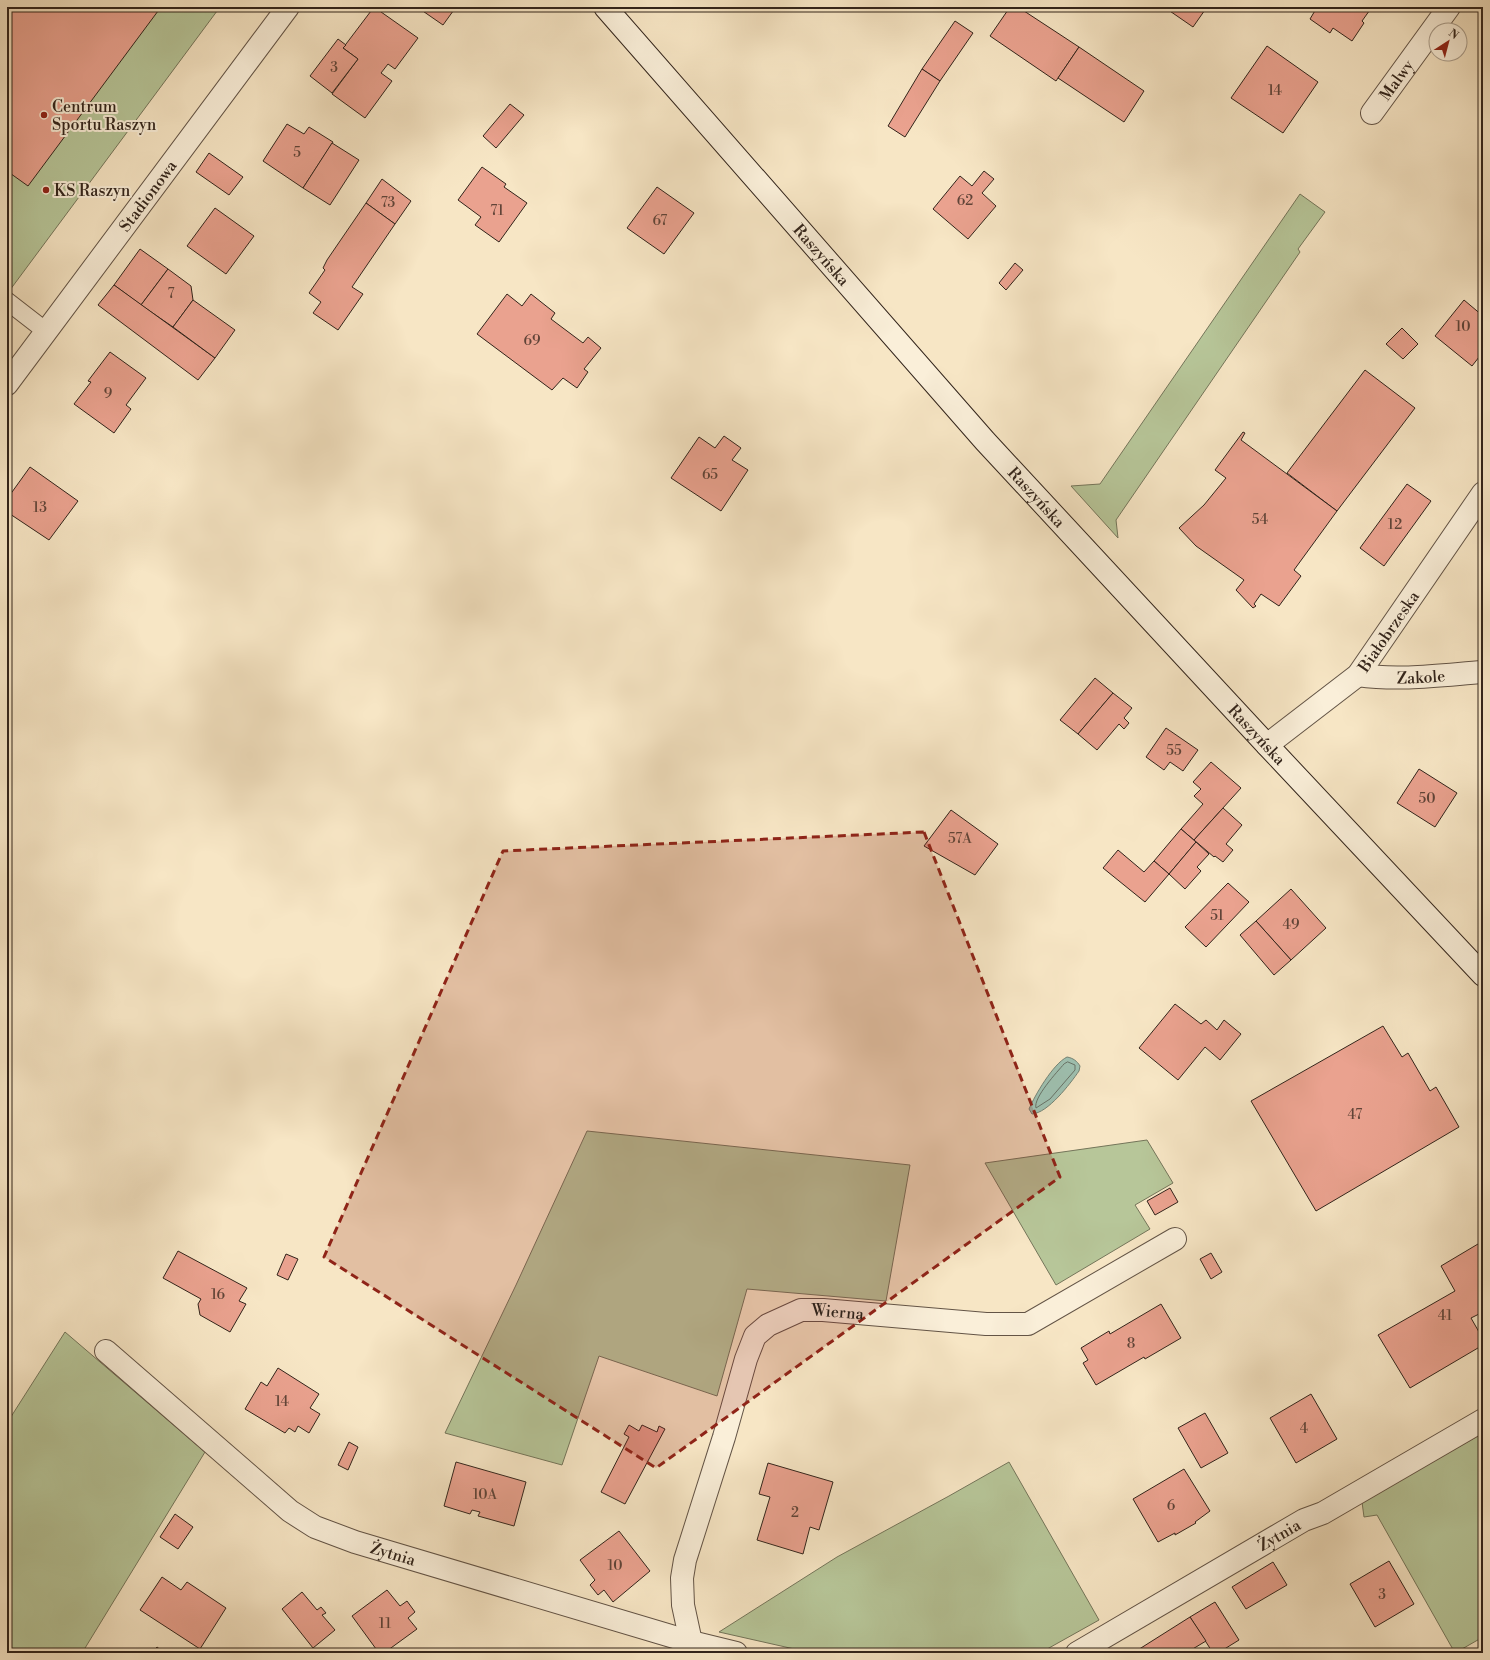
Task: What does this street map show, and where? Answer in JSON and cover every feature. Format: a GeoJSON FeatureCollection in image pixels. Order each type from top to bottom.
{"type":"FeatureCollection","features":[{"type":"Feature","properties":{"kind":"street","name":"Stadionowa"},"geometry":{"type":"LineString","coordinates":[[7,384],[288,7]]}},
{"type":"Feature","properties":{"kind":"street","name":"Raszyńska"},"geometry":{"type":"LineString","coordinates":[[605,7],[985,441],[1483,975]]}},
{"type":"Feature","properties":{"kind":"street","name":"Malwy"},"geometry":{"type":"LineString","coordinates":[[1372,113],[1449,7]]}},
{"type":"Feature","properties":{"kind":"street","name":"Białobrzeska"},"geometry":{"type":"LineString","coordinates":[[1267,745],[1358,675],[1483,493]]}},
{"type":"Feature","properties":{"kind":"street","name":"Zakole"},"geometry":{"type":"LineString","coordinates":[[1358,675],[1377,678],[1412,678],[1483,672]]}},
{"type":"Feature","properties":{"kind":"street","name":"Wierna"},"geometry":{"type":"LineString","coordinates":[[691,1642],[683,1605],[682,1578],[685,1560],[724,1437],[746,1359],[755,1336],[768,1325],[801,1310],[823,1310],[986,1324],[1028,1324],[1174,1239]]}},
{"type":"Feature","properties":{"kind":"street","name":"Żytnia"},"geometry":{"type":"LineString","coordinates":[[106,1351],[290,1511],[315,1527],[355,1542],[691,1642],[736,1653]]}},
{"type":"Feature","properties":{"kind":"street","name":"Żytnia"},"geometry":{"type":"LineString","coordinates":[[1077,1653],[1304,1520],[1323,1512],[1483,1420]]}},
{"type":"Feature","properties":{"kind":"lane"},"geometry":{"type":"LineString","coordinates":[[7,301],[47,332]]}},
{"type":"Feature","properties":{"kind":"highlighted area"},"geometry":{"type":"Polygon","coordinates":[[[924,832],[1060,1177],[656,1468],[324,1257],[503,851],[924,832]]]}},
{"type":"Feature","properties":{"kind":"shaded area","name":"KS Raszyn"},"geometry":{"type":"Polygon","coordinates":[[[7,7],[220,7],[7,294],[7,7]]]}},
{"type":"Feature","properties":{"kind":"shaded area"},"geometry":{"type":"Polygon","coordinates":[[[1300,194],[1325,212],[1298,249],[1300,252],[1116,520],[1118,538],[1071,486],[1100,484],[1300,194]]]}},
{"type":"Feature","properties":{"kind":"shaded area"},"geometry":{"type":"Polygon","coordinates":[[[587,1131],[910,1165],[886,1301],[747,1289],[717,1396],[599,1356],[562,1465],[445,1433],[516,1285],[587,1131]]]}},
{"type":"Feature","properties":{"kind":"shaded area"},"geometry":{"type":"Polygon","coordinates":[[[1147,1140],[1173,1183],[1135,1205],[1150,1229],[1056,1285],[985,1163],[1147,1140]]]}},
{"type":"Feature","properties":{"kind":"shaded area"},"geometry":{"type":"Polygon","coordinates":[[[65,1332],[205,1452],[82,1653],[7,1653],[7,1423],[65,1332]]]}},
{"type":"Feature","properties":{"kind":"shaded area"},"geometry":{"type":"Polygon","coordinates":[[[1483,1433],[1483,1637],[1455,1653],[1377,1515],[1364,1517],[1362,1502],[1483,1433]]]}},
{"type":"Feature","properties":{"kind":"shaded area"},"geometry":{"type":"Polygon","coordinates":[[[1009,1462],[1099,1620],[1040,1653],[812,1653],[719,1632],[837,1557],[1009,1462]]]}},
{"type":"Feature","properties":{"kind":"water"},"geometry":{"type":"Polygon","coordinates":[[[1067,1057],[1078,1063],[1080,1066],[1079,1071],[1052,1103],[1045,1109],[1032,1114],[1029,1109],[1040,1088],[1056,1066],[1067,1057]]]}},
{"type":"Feature","properties":{"kind":"building","name":"Centrum Sportu Raszyn"},"geometry":{"type":"Polygon","coordinates":[[[7,7],[161,7],[28,186],[7,171],[7,7]]]}},
{"type":"Feature","properties":{"kind":"building"},"geometry":{"type":"Polygon","coordinates":[[[374,7],[418,38],[395,69],[388,64],[381,73],[392,81],[365,118],[332,94],[358,59],[343,48],[374,7]]]}},
{"type":"Feature","properties":{"kind":"building"},"geometry":{"type":"Polygon","coordinates":[[[417,7],[456,7],[443,25],[417,7]]]}},
{"type":"Feature","properties":{"kind":"building"},"geometry":{"type":"Polygon","coordinates":[[[1010,7],[1018,7],[1079,47],[1056,81],[990,36],[1010,7]]]}},
{"type":"Feature","properties":{"kind":"building"},"geometry":{"type":"Polygon","coordinates":[[[1164,7],[1207,7],[1193,27],[1164,7]]]}},
{"type":"Feature","properties":{"kind":"building"},"geometry":{"type":"Polygon","coordinates":[[[1313,7],[1372,7],[1362,21],[1364,23],[1352,41],[1333,28],[1330,33],[1310,19],[1316,9],[1313,7]]]}},
{"type":"Feature","properties":{"kind":"building"},"geometry":{"type":"Polygon","coordinates":[[[955,21],[973,33],[940,81],[922,69],[955,21]]]}},
{"type":"Feature","properties":{"kind":"building"},"geometry":{"type":"Polygon","coordinates":[[[338,39],[346,45],[343,48],[358,59],[332,93],[310,76],[338,39]]]}},
{"type":"Feature","properties":{"kind":"building"},"geometry":{"type":"Polygon","coordinates":[[[1267,46],[1318,82],[1283,133],[1231,98],[1267,46]]]}},
{"type":"Feature","properties":{"kind":"building"},"geometry":{"type":"Polygon","coordinates":[[[1079,47],[1144,91],[1124,122],[1058,78],[1079,47]]]}},
{"type":"Feature","properties":{"kind":"building"},"geometry":{"type":"Polygon","coordinates":[[[922,69],[940,81],[905,137],[888,126],[922,69]]]}},
{"type":"Feature","properties":{"kind":"building"},"geometry":{"type":"Polygon","coordinates":[[[510,104],[524,115],[496,148],[483,136],[510,104]]]}},
{"type":"Feature","properties":{"kind":"building"},"geometry":{"type":"Polygon","coordinates":[[[287,124],[304,134],[309,127],[333,142],[303,188],[263,161],[287,124]]]}},
{"type":"Feature","properties":{"kind":"building"},"geometry":{"type":"Polygon","coordinates":[[[332,143],[359,160],[330,205],[303,188],[332,143]]]}},
{"type":"Feature","properties":{"kind":"building"},"geometry":{"type":"Polygon","coordinates":[[[209,153],[243,177],[229,195],[196,172],[209,153]]]}},
{"type":"Feature","properties":{"kind":"building"},"geometry":{"type":"Polygon","coordinates":[[[482,167],[506,184],[504,187],[527,203],[499,242],[475,225],[481,217],[458,200],[482,167]]]}},
{"type":"Feature","properties":{"kind":"building"},"geometry":{"type":"Polygon","coordinates":[[[984,171],[994,179],[982,193],[996,206],[968,239],[933,209],[960,176],[972,186],[984,171]]]}},
{"type":"Feature","properties":{"kind":"building"},"geometry":{"type":"Polygon","coordinates":[[[382,179],[411,201],[395,224],[366,203],[382,179]]]}},
{"type":"Feature","properties":{"kind":"building"},"geometry":{"type":"Polygon","coordinates":[[[657,187],[694,213],[664,254],[627,228],[657,187]]]}},
{"type":"Feature","properties":{"kind":"building"},"geometry":{"type":"Polygon","coordinates":[[[366,203],[395,224],[352,287],[363,294],[338,330],[313,313],[321,302],[309,293],[325,270],[323,268],[327,260],[366,203]]]}},
{"type":"Feature","properties":{"kind":"building"},"geometry":{"type":"Polygon","coordinates":[[[215,208],[254,236],[226,274],[187,246],[215,208]]]}},
{"type":"Feature","properties":{"kind":"building"},"geometry":{"type":"Polygon","coordinates":[[[140,249],[168,269],[141,305],[114,285],[140,249]]]}},
{"type":"Feature","properties":{"kind":"building"},"geometry":{"type":"Polygon","coordinates":[[[1015,263],[1023,270],[1006,290],[999,283],[1015,263]]]}},
{"type":"Feature","properties":{"kind":"building"},"geometry":{"type":"Polygon","coordinates":[[[168,269],[191,286],[193,300],[173,327],[141,305],[168,269]]]}},
{"type":"Feature","properties":{"kind":"building"},"geometry":{"type":"Polygon","coordinates":[[[114,285],[215,358],[198,380],[98,305],[114,285]]]}},
{"type":"Feature","properties":{"kind":"building"},"geometry":{"type":"Polygon","coordinates":[[[507,294],[522,306],[531,294],[555,313],[551,319],[583,343],[588,337],[601,348],[584,369],[588,372],[577,388],[563,378],[552,390],[477,334],[507,294]]]}},
{"type":"Feature","properties":{"kind":"building"},"geometry":{"type":"Polygon","coordinates":[[[193,300],[235,330],[215,358],[173,327],[193,300]]]}},
{"type":"Feature","properties":{"kind":"building"},"geometry":{"type":"Polygon","coordinates":[[[1464,300],[1483,316],[1483,352],[1472,366],[1435,336],[1464,300]]]}},
{"type":"Feature","properties":{"kind":"building"},"geometry":{"type":"Polygon","coordinates":[[[1402,328],[1418,344],[1403,359],[1386,344],[1402,328]]]}},
{"type":"Feature","properties":{"kind":"building"},"geometry":{"type":"Polygon","coordinates":[[[110,352],[146,378],[126,405],[131,409],[114,433],[74,404],[91,382],[88,381],[110,352]]]}},
{"type":"Feature","properties":{"kind":"building"},"geometry":{"type":"Polygon","coordinates":[[[1365,370],[1415,408],[1337,511],[1287,473],[1365,370]]]}},
{"type":"Feature","properties":{"kind":"building"},"geometry":{"type":"Polygon","coordinates":[[[1243,432],[1245,433],[1241,440],[1337,511],[1294,570],[1301,576],[1279,606],[1261,594],[1254,604],[1256,606],[1253,608],[1236,590],[1244,580],[1196,546],[1179,528],[1204,505],[1226,478],[1215,470],[1243,432]]]}},
{"type":"Feature","properties":{"kind":"building"},"geometry":{"type":"Polygon","coordinates":[[[724,436],[741,448],[732,460],[748,470],[721,511],[671,478],[699,437],[715,448],[724,436]]]}},
{"type":"Feature","properties":{"kind":"building"},"geometry":{"type":"Polygon","coordinates":[[[30,467],[78,501],[49,540],[7,512],[7,499],[30,467]]]}},
{"type":"Feature","properties":{"kind":"building"},"geometry":{"type":"Polygon","coordinates":[[[1407,484],[1431,501],[1384,566],[1360,548],[1407,484]]]}},
{"type":"Feature","properties":{"kind":"building"},"geometry":{"type":"Polygon","coordinates":[[[1095,678],[1113,693],[1078,734],[1060,720],[1095,678]]]}},
{"type":"Feature","properties":{"kind":"building"},"geometry":{"type":"Polygon","coordinates":[[[1113,693],[1132,708],[1124,718],[1129,723],[1124,729],[1119,724],[1097,750],[1078,734],[1113,693]]]}},
{"type":"Feature","properties":{"kind":"building"},"geometry":{"type":"Polygon","coordinates":[[[1166,728],[1198,750],[1183,771],[1170,762],[1164,770],[1146,757],[1166,728]]]}},
{"type":"Feature","properties":{"kind":"building"},"geometry":{"type":"Polygon","coordinates":[[[1211,762],[1241,788],[1194,840],[1181,829],[1203,804],[1194,796],[1201,789],[1193,782],[1211,762]]]}},
{"type":"Feature","properties":{"kind":"building"},"geometry":{"type":"Polygon","coordinates":[[[1419,769],[1457,793],[1435,827],[1397,803],[1419,769]]]}},
{"type":"Feature","properties":{"kind":"building"},"geometry":{"type":"Polygon","coordinates":[[[1223,808],[1242,825],[1226,844],[1233,850],[1223,862],[1215,856],[1214,857],[1194,840],[1223,808]]]}},
{"type":"Feature","properties":{"kind":"building"},"geometry":{"type":"Polygon","coordinates":[[[951,810],[998,844],[975,875],[924,846],[951,810]]]}},
{"type":"Feature","properties":{"kind":"building"},"geometry":{"type":"Polygon","coordinates":[[[1181,829],[1196,842],[1169,874],[1154,861],[1181,829]]]}},
{"type":"Feature","properties":{"kind":"building"},"geometry":{"type":"Polygon","coordinates":[[[1196,842],[1209,854],[1197,867],[1201,871],[1185,889],[1169,874],[1196,842]]]}},
{"type":"Feature","properties":{"kind":"building"},"geometry":{"type":"Polygon","coordinates":[[[1118,850],[1144,872],[1154,861],[1169,874],[1145,902],[1103,868],[1118,850]]]}},
{"type":"Feature","properties":{"kind":"building"},"geometry":{"type":"Polygon","coordinates":[[[1228,883],[1249,902],[1206,947],[1185,927],[1228,883]]]}},
{"type":"Feature","properties":{"kind":"building"},"geometry":{"type":"Polygon","coordinates":[[[1291,889],[1326,928],[1291,960],[1256,921],[1291,889]]]}},
{"type":"Feature","properties":{"kind":"building"},"geometry":{"type":"Polygon","coordinates":[[[1256,921],[1291,960],[1274,975],[1240,935],[1256,921]]]}},
{"type":"Feature","properties":{"kind":"building"},"geometry":{"type":"Polygon","coordinates":[[[1175,1004],[1201,1024],[1206,1020],[1217,1030],[1224,1020],[1241,1034],[1220,1060],[1205,1047],[1178,1080],[1139,1048],[1175,1004]]]}},
{"type":"Feature","properties":{"kind":"building"},"geometry":{"type":"Polygon","coordinates":[[[1383,1026],[1402,1057],[1408,1053],[1430,1091],[1436,1087],[1459,1127],[1316,1211],[1251,1101],[1383,1026]]]}},
{"type":"Feature","properties":{"kind":"building"},"geometry":{"type":"Polygon","coordinates":[[[1170,1188],[1178,1202],[1155,1215],[1147,1201],[1170,1188]]]}},
{"type":"Feature","properties":{"kind":"building"},"geometry":{"type":"Polygon","coordinates":[[[1483,1241],[1483,1312],[1471,1318],[1483,1339],[1483,1345],[1410,1388],[1378,1335],[1455,1291],[1441,1266],[1483,1241]]]}},
{"type":"Feature","properties":{"kind":"building"},"geometry":{"type":"Polygon","coordinates":[[[178,1251],[247,1288],[239,1301],[246,1304],[230,1332],[200,1315],[198,1304],[201,1299],[163,1278],[178,1251]]]}},
{"type":"Feature","properties":{"kind":"building"},"geometry":{"type":"Polygon","coordinates":[[[1211,1253],[1222,1272],[1211,1279],[1200,1259],[1211,1253]]]}},
{"type":"Feature","properties":{"kind":"building"},"geometry":{"type":"Polygon","coordinates":[[[286,1254],[298,1259],[288,1280],[277,1275],[286,1254]]]}},
{"type":"Feature","properties":{"kind":"building"},"geometry":{"type":"Polygon","coordinates":[[[1161,1304],[1181,1338],[1145,1359],[1144,1357],[1096,1385],[1083,1363],[1088,1360],[1081,1348],[1109,1331],[1110,1334],[1161,1304]]]}},
{"type":"Feature","properties":{"kind":"building"},"geometry":{"type":"Polygon","coordinates":[[[278,1368],[319,1394],[310,1408],[320,1414],[309,1433],[298,1426],[295,1432],[289,1428],[285,1433],[245,1409],[261,1382],[267,1386],[278,1368]]]}},
{"type":"Feature","properties":{"kind":"building"},"geometry":{"type":"Polygon","coordinates":[[[1311,1394],[1337,1439],[1296,1463],[1270,1418],[1311,1394]]]}},
{"type":"Feature","properties":{"kind":"building"},"geometry":{"type":"Polygon","coordinates":[[[1205,1413],[1228,1453],[1201,1468],[1178,1428],[1205,1413]]]}},
{"type":"Feature","properties":{"kind":"building"},"geometry":{"type":"Polygon","coordinates":[[[629,1425],[639,1431],[642,1425],[657,1432],[659,1426],[665,1429],[625,1504],[601,1492],[629,1437],[624,1434],[629,1425]]]}},
{"type":"Feature","properties":{"kind":"building"},"geometry":{"type":"Polygon","coordinates":[[[349,1442],[358,1447],[348,1470],[338,1465],[349,1442]]]}},
{"type":"Feature","properties":{"kind":"building"},"geometry":{"type":"Polygon","coordinates":[[[456,1462],[526,1482],[514,1526],[478,1516],[480,1512],[472,1510],[470,1514],[444,1506],[456,1462]]]}},
{"type":"Feature","properties":{"kind":"building"},"geometry":{"type":"Polygon","coordinates":[[[768,1463],[833,1482],[819,1530],[810,1527],[803,1554],[757,1540],[770,1497],[759,1494],[768,1463]]]}},
{"type":"Feature","properties":{"kind":"building"},"geometry":{"type":"Polygon","coordinates":[[[1184,1469],[1210,1511],[1195,1522],[1196,1523],[1175,1535],[1175,1533],[1158,1542],[1133,1499],[1184,1469]]]}},
{"type":"Feature","properties":{"kind":"building"},"geometry":{"type":"Polygon","coordinates":[[[175,1514],[193,1527],[178,1549],[160,1537],[175,1514]]]}},
{"type":"Feature","properties":{"kind":"building"},"geometry":{"type":"Polygon","coordinates":[[[619,1531],[650,1571],[613,1602],[604,1590],[598,1595],[590,1585],[595,1580],[580,1560],[619,1531]]]}},
{"type":"Feature","properties":{"kind":"building"},"geometry":{"type":"Polygon","coordinates":[[[1389,1561],[1414,1604],[1375,1627],[1350,1584],[1389,1561]]]}},
{"type":"Feature","properties":{"kind":"building"},"geometry":{"type":"Polygon","coordinates":[[[1273,1562],[1287,1585],[1246,1609],[1232,1587],[1273,1562]]]}},
{"type":"Feature","properties":{"kind":"building"},"geometry":{"type":"Polygon","coordinates":[[[162,1577],[181,1590],[187,1582],[226,1608],[200,1649],[140,1610],[162,1577]]]}},
{"type":"Feature","properties":{"kind":"building"},"geometry":{"type":"Polygon","coordinates":[[[387,1590],[400,1606],[407,1601],[415,1612],[408,1618],[417,1629],[384,1653],[379,1653],[352,1616],[387,1590]]]}},
{"type":"Feature","properties":{"kind":"building"},"geometry":{"type":"Polygon","coordinates":[[[302,1592],[317,1610],[321,1607],[326,1613],[322,1615],[335,1630],[313,1648],[282,1609],[302,1592]]]}},
{"type":"Feature","properties":{"kind":"building"},"geometry":{"type":"Polygon","coordinates":[[[1215,1602],[1239,1640],[1218,1653],[1213,1653],[1190,1617],[1215,1602]]]}},
{"type":"Feature","properties":{"kind":"building"},"geometry":{"type":"Polygon","coordinates":[[[1190,1617],[1206,1641],[1186,1653],[1133,1653],[1190,1617]]]}},
{"type":"Feature","properties":{"kind":"building"},"geometry":{"type":"Polygon","coordinates":[[[157,1647],[162,1651],[161,1653],[153,1651],[157,1647]]]}},
{"type":"Feature","properties":{"kind":"place","name":"Centrum Sportu Raszyn"},"geometry":{"type":"Point","coordinates":[44,115]}},
{"type":"Feature","properties":{"kind":"place","name":"KS Raszyn"},"geometry":{"type":"Point","coordinates":[46,190]}}]}
